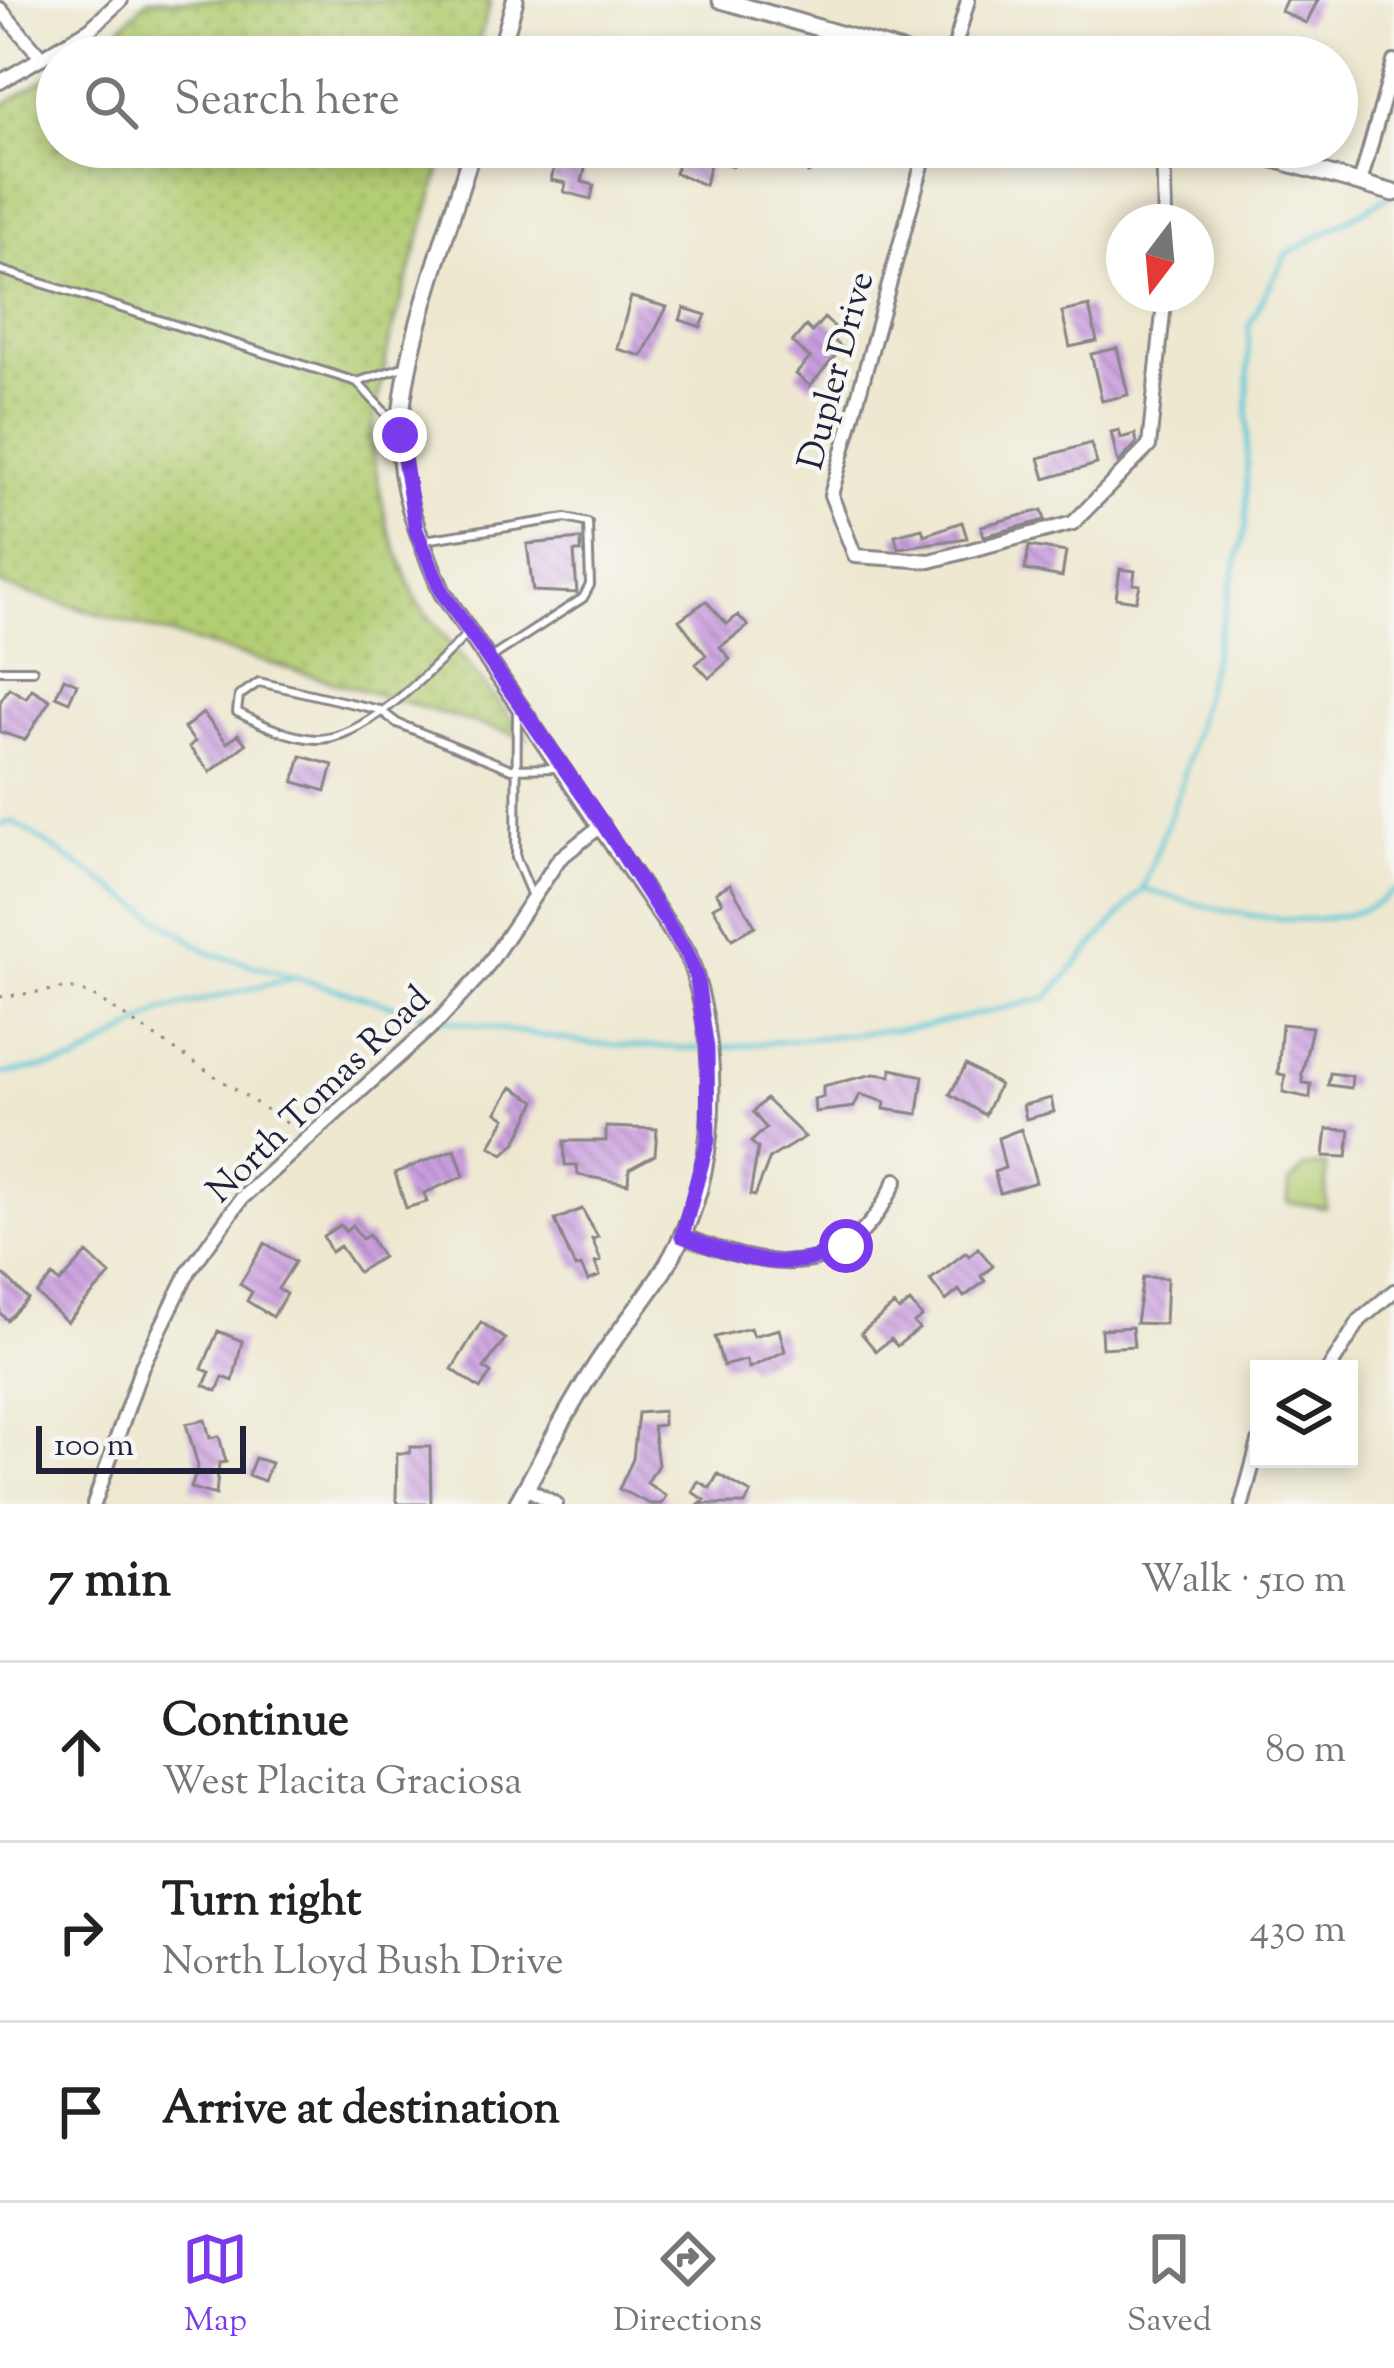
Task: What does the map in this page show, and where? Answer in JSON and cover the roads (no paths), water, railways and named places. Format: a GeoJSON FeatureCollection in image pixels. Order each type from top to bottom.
{"type":"FeatureCollection","features":[{"type":"Feature","properties":{"kind":"street"},"geometry":{"type":"LineString","coordinates":[[78,36],[121,0]]}},
{"type":"Feature","properties":{"kind":"street"},"geometry":{"type":"LineString","coordinates":[[505,36],[515,0]]}},
{"type":"Feature","properties":{"kind":"street"},"geometry":{"type":"LineString","coordinates":[[721,0],[847,36]]}},
{"type":"Feature","properties":{"kind":"street"},"geometry":{"type":"LineString","coordinates":[[958,36],[968,0]]}},
{"type":"Feature","properties":{"kind":"street"},"geometry":{"type":"LineString","coordinates":[[0,9],[36,51]]}},
{"type":"Feature","properties":{"kind":"street"},"geometry":{"type":"LineString","coordinates":[[0,82],[36,61]]}},
{"type":"Feature","properties":{"kind":"street"},"geometry":{"type":"LineString","coordinates":[[1360,183],[1394,62]]}},
{"type":"Feature","properties":{"kind":"street"},"geometry":{"type":"LineString","coordinates":[[467,168],[410,365],[400,430],[405,485],[442,592],[566,767],[688,955],[704,1009],[708,1140],[682,1236],[594,1368],[517,1504]]}},
{"type":"Feature","properties":{"kind":"street","name":"Dupler Drive"},"geometry":{"type":"LineString","coordinates":[[921,168],[831,495],[856,556],[930,561],[1073,523],[1149,446],[1163,312]]}},
{"type":"Feature","properties":{"kind":"street"},"geometry":{"type":"LineString","coordinates":[[1164,168],[1165,204]]}},
{"type":"Feature","properties":{"kind":"street"},"geometry":{"type":"LineString","coordinates":[[1307,168],[1394,193]]}},
{"type":"Feature","properties":{"kind":"street","name":"North Tomas Road"},"geometry":{"type":"LineString","coordinates":[[94,1504],[142,1366],[189,1271],[242,1198],[312,1139],[484,971],[531,894],[560,859],[603,824]]}},
{"type":"Feature","properties":{"kind":"street"},"geometry":{"type":"LineString","coordinates":[[682,1236],[739,1258],[783,1265],[818,1261],[870,1225],[896,1180]]}},
{"type":"Feature","properties":{"kind":"street"},"geometry":{"type":"LineString","coordinates":[[1335,1360],[1360,1320],[1394,1291]]}},
{"type":"Feature","properties":{"kind":"street"},"geometry":{"type":"LineString","coordinates":[[1242,1504],[1252,1468]]}},
{"type":"Feature","properties":{"kind":"street"},"geometry":{"type":"LineString","coordinates":[[526,1488],[556,1504]]}},
{"type":"Feature","properties":{"kind":"lane"},"geometry":{"type":"LineString","coordinates":[[0,270],[357,382],[400,430]]}},
{"type":"Feature","properties":{"kind":"lane"},"geometry":{"type":"LineString","coordinates":[[357,382],[410,365]]}},
{"type":"Feature","properties":{"kind":"lane"},"geometry":{"type":"LineString","coordinates":[[421,541],[566,518],[588,523],[590,585],[583,598],[489,659]]}},
{"type":"Feature","properties":{"kind":"lane"},"geometry":{"type":"LineString","coordinates":[[470,631],[410,692],[380,710],[319,740],[237,712],[239,696],[259,682],[380,710],[397,723],[451,747],[516,769],[566,767]]}},
{"type":"Feature","properties":{"kind":"lane"},"geometry":{"type":"LineString","coordinates":[[0,670],[33,670]]}},
{"type":"Feature","properties":{"kind":"lane"},"geometry":{"type":"LineString","coordinates":[[517,698],[516,858],[531,894]]}},
{"type":"Feature","properties":{"kind":"waterway"},"geometry":{"type":"LineString","coordinates":[[0,825],[14,822],[210,953],[440,1019],[592,1044],[708,1049],[922,1027],[1047,998],[1143,889],[1181,786],[1246,526],[1249,325],[1286,255],[1389,196]]}},
{"type":"Feature","properties":{"kind":"waterway"},"geometry":{"type":"LineString","coordinates":[[1143,889],[1238,913],[1307,920],[1369,907],[1394,890]]}},
{"type":"Feature","properties":{"kind":"waterway"},"geometry":{"type":"LineString","coordinates":[[0,1074],[75,1063],[164,1010],[297,977]]}}]}
